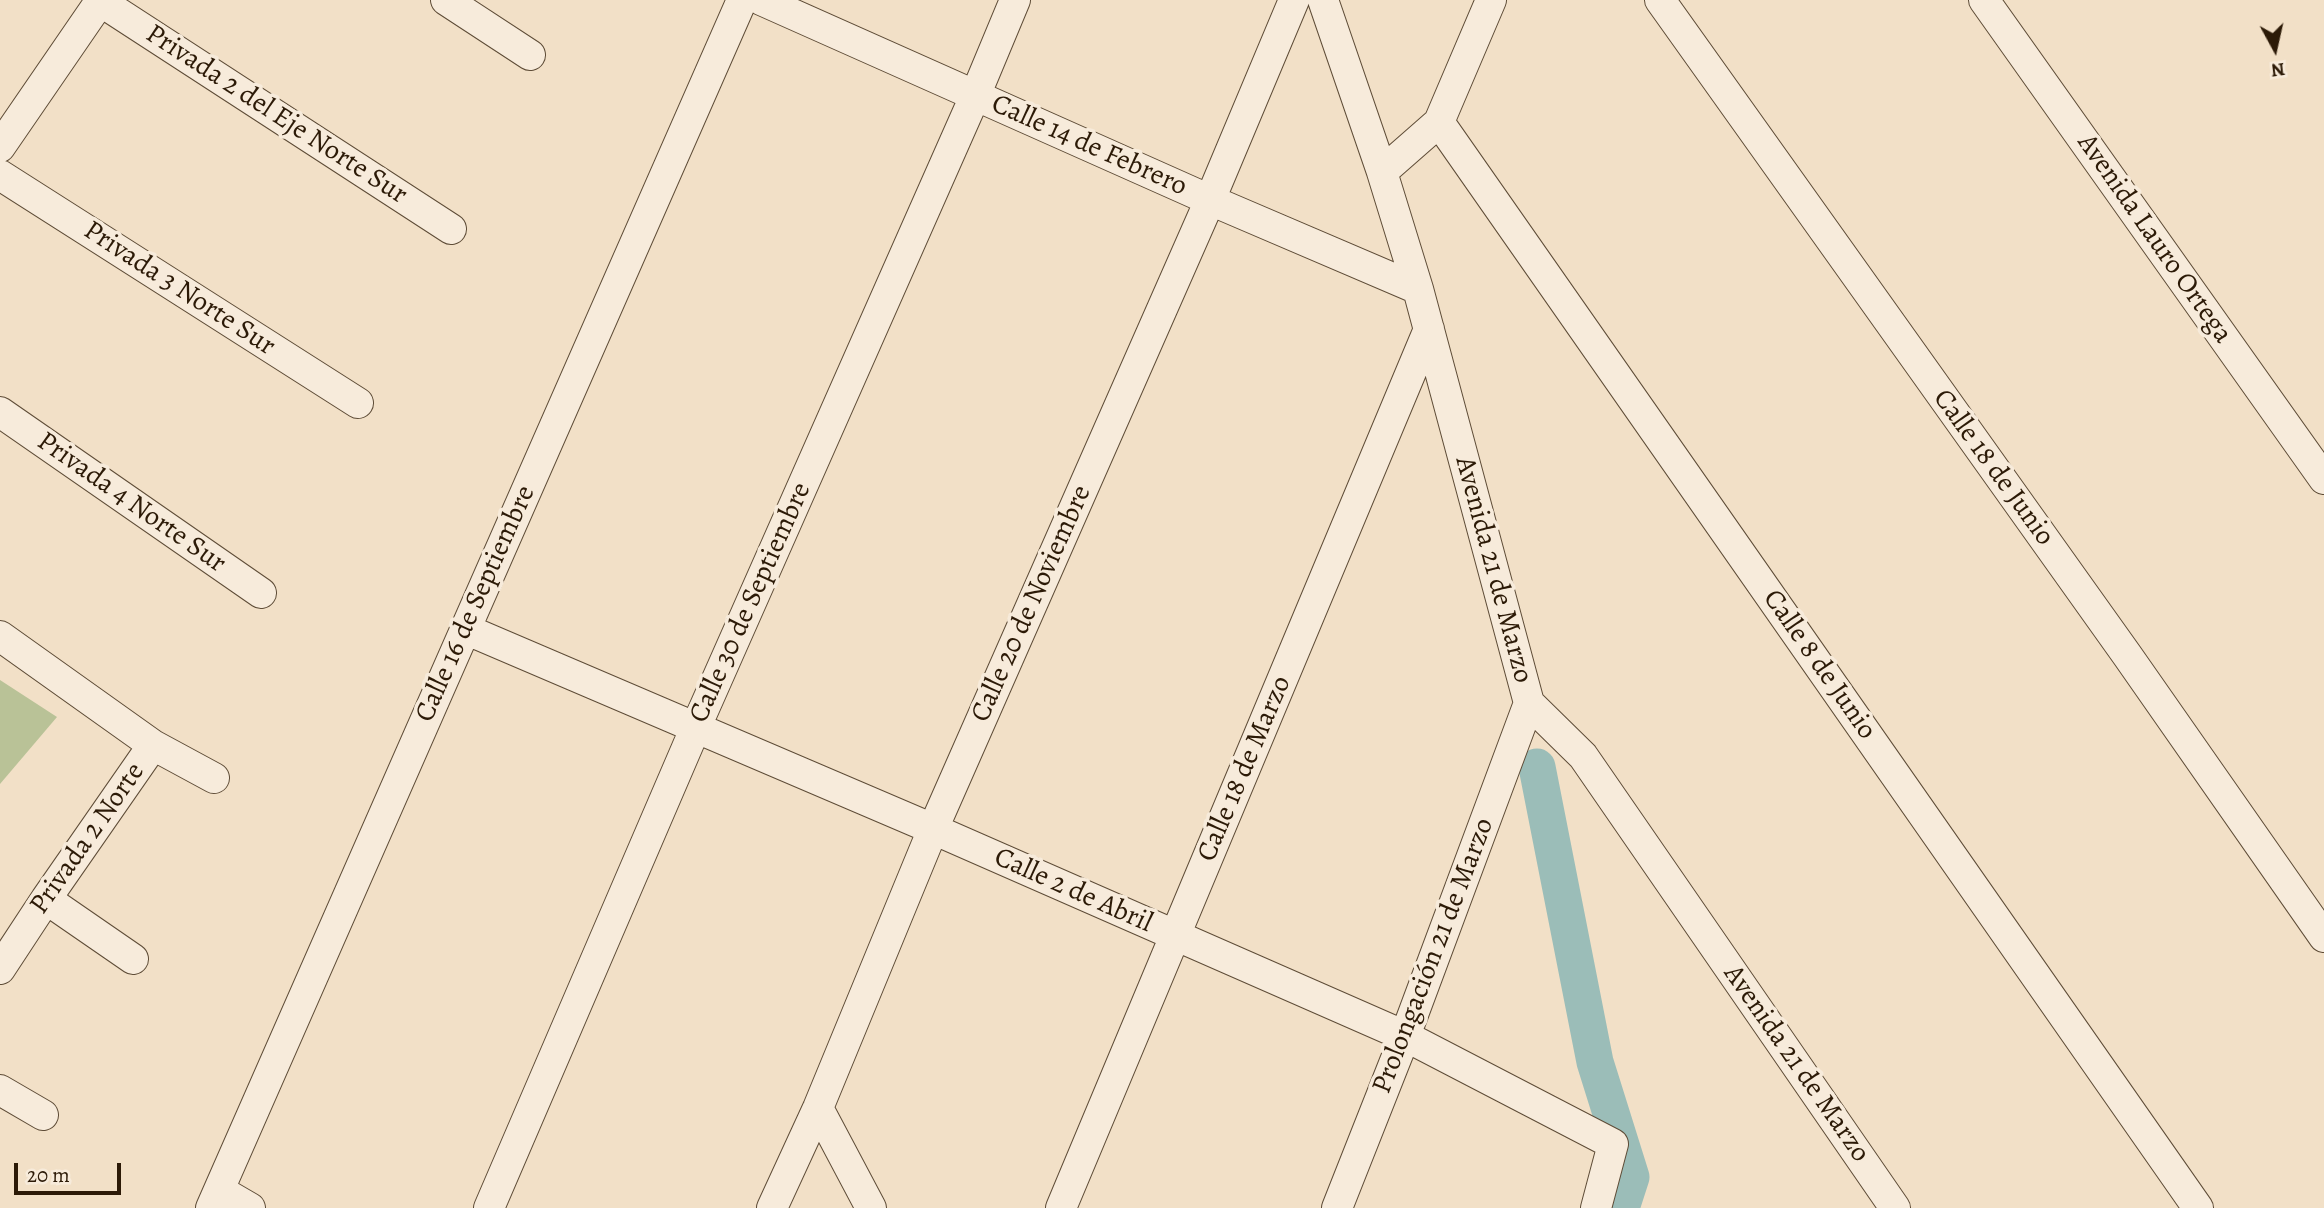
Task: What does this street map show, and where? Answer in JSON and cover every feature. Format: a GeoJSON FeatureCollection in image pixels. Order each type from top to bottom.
{"type":"FeatureCollection","features":[{"type":"Feature","properties":{"kind":"street"},"geometry":{"type":"LineString","coordinates":[[446,0],[530,55]]}},
{"type":"Feature","properties":{"kind":"street","name":"Calle 16 de Septiembre"},"geometry":{"type":"LineString","coordinates":[[215,1199],[742,0]]}},
{"type":"Feature","properties":{"kind":"street","name":"Calle 14 de Febrero"},"geometry":{"type":"LineString","coordinates":[[761,0],[1210,200],[1418,289]]}},
{"type":"Feature","properties":{"kind":"street","name":"Calle 30 de Septiembre"},"geometry":{"type":"LineString","coordinates":[[489,1208],[695,729],[1015,0]]}},
{"type":"Feature","properties":{"kind":"street","name":"Calle 20 de Noviembre"},"geometry":{"type":"LineString","coordinates":[[772,1208],[818,1108],[933,829],[1210,200],[1294,0]]}},
{"type":"Feature","properties":{"kind":"street","name":"Avenida 21 de Marzo"},"geometry":{"type":"LineString","coordinates":[[1324,0],[1418,289],[1529,703],[1583,757],[1895,1208]]}},
{"type":"Feature","properties":{"kind":"street"},"geometry":{"type":"LineString","coordinates":[[1382,172],[1439,122],[1491,0]]}},
{"type":"Feature","properties":{"kind":"street","name":"Calle 18 de Junio"},"geometry":{"type":"LineString","coordinates":[[1660,0],[2119,644],[2324,937]]}},
{"type":"Feature","properties":{"kind":"street","name":"Avenida Lauro Ortega"},"geometry":{"type":"LineString","coordinates":[[1984,0],[2324,479]]}},
{"type":"Feature","properties":{"kind":"street"},"geometry":{"type":"LineString","coordinates":[[0,147],[101,1]]}},
{"type":"Feature","properties":{"kind":"street","name":"Privada 2 del Eje Norte Sur"},"geometry":{"type":"LineString","coordinates":[[101,1],[451,229]]}},
{"type":"Feature","properties":{"kind":"street","name":"Calle 8 de Junio"},"geometry":{"type":"LineString","coordinates":[[1439,122],[2198,1208]]}},
{"type":"Feature","properties":{"kind":"street","name":"Privada 3 Norte Sur"},"geometry":{"type":"LineString","coordinates":[[0,175],[358,403]]}},
{"type":"Feature","properties":{"kind":"street","name":"Calle 18 de Marzo"},"geometry":{"type":"LineString","coordinates":[[1061,1208],[1429,330]]}},
{"type":"Feature","properties":{"kind":"street","name":"Privada 4 Norte Sur"},"geometry":{"type":"LineString","coordinates":[[0,412],[261,593]]}},
{"type":"Feature","properties":{"kind":"street","name":"Calle 2 de Abril"},"geometry":{"type":"LineString","coordinates":[[465,629],[933,829],[1405,1036],[1613,1144],[1597,1208]]}},
{"type":"Feature","properties":{"kind":"street"},"geometry":{"type":"LineString","coordinates":[[0,636],[153,745],[214,778]]}},
{"type":"Feature","properties":{"kind":"street","name":"Prolongación 21 de Marzo"},"geometry":{"type":"LineString","coordinates":[[1337,1208],[1405,1036],[1529,703]]}},
{"type":"Feature","properties":{"kind":"street","name":"Privada 2 Norte"},"geometry":{"type":"LineString","coordinates":[[0,969],[153,745]]}},
{"type":"Feature","properties":{"kind":"street"},"geometry":{"type":"LineString","coordinates":[[46,899],[133,959]]}},
{"type":"Feature","properties":{"kind":"street"},"geometry":{"type":"LineString","coordinates":[[0,1090],[43,1115]]}},
{"type":"Feature","properties":{"kind":"street"},"geometry":{"type":"LineString","coordinates":[[818,1108],[871,1208]]}},
{"type":"Feature","properties":{"kind":"street"},"geometry":{"type":"LineString","coordinates":[[215,1199],[250,1208]]}},
{"type":"Feature","properties":{"kind":"green space"},"geometry":{"type":"Polygon","coordinates":[[[0,680],[57,717],[0,784],[0,680]]]}},
{"type":"Feature","properties":{"kind":"waterway"},"geometry":{"type":"LineString","coordinates":[[1537,767],[1595,1062],[1631,1177],[1621,1208]]}}]}
